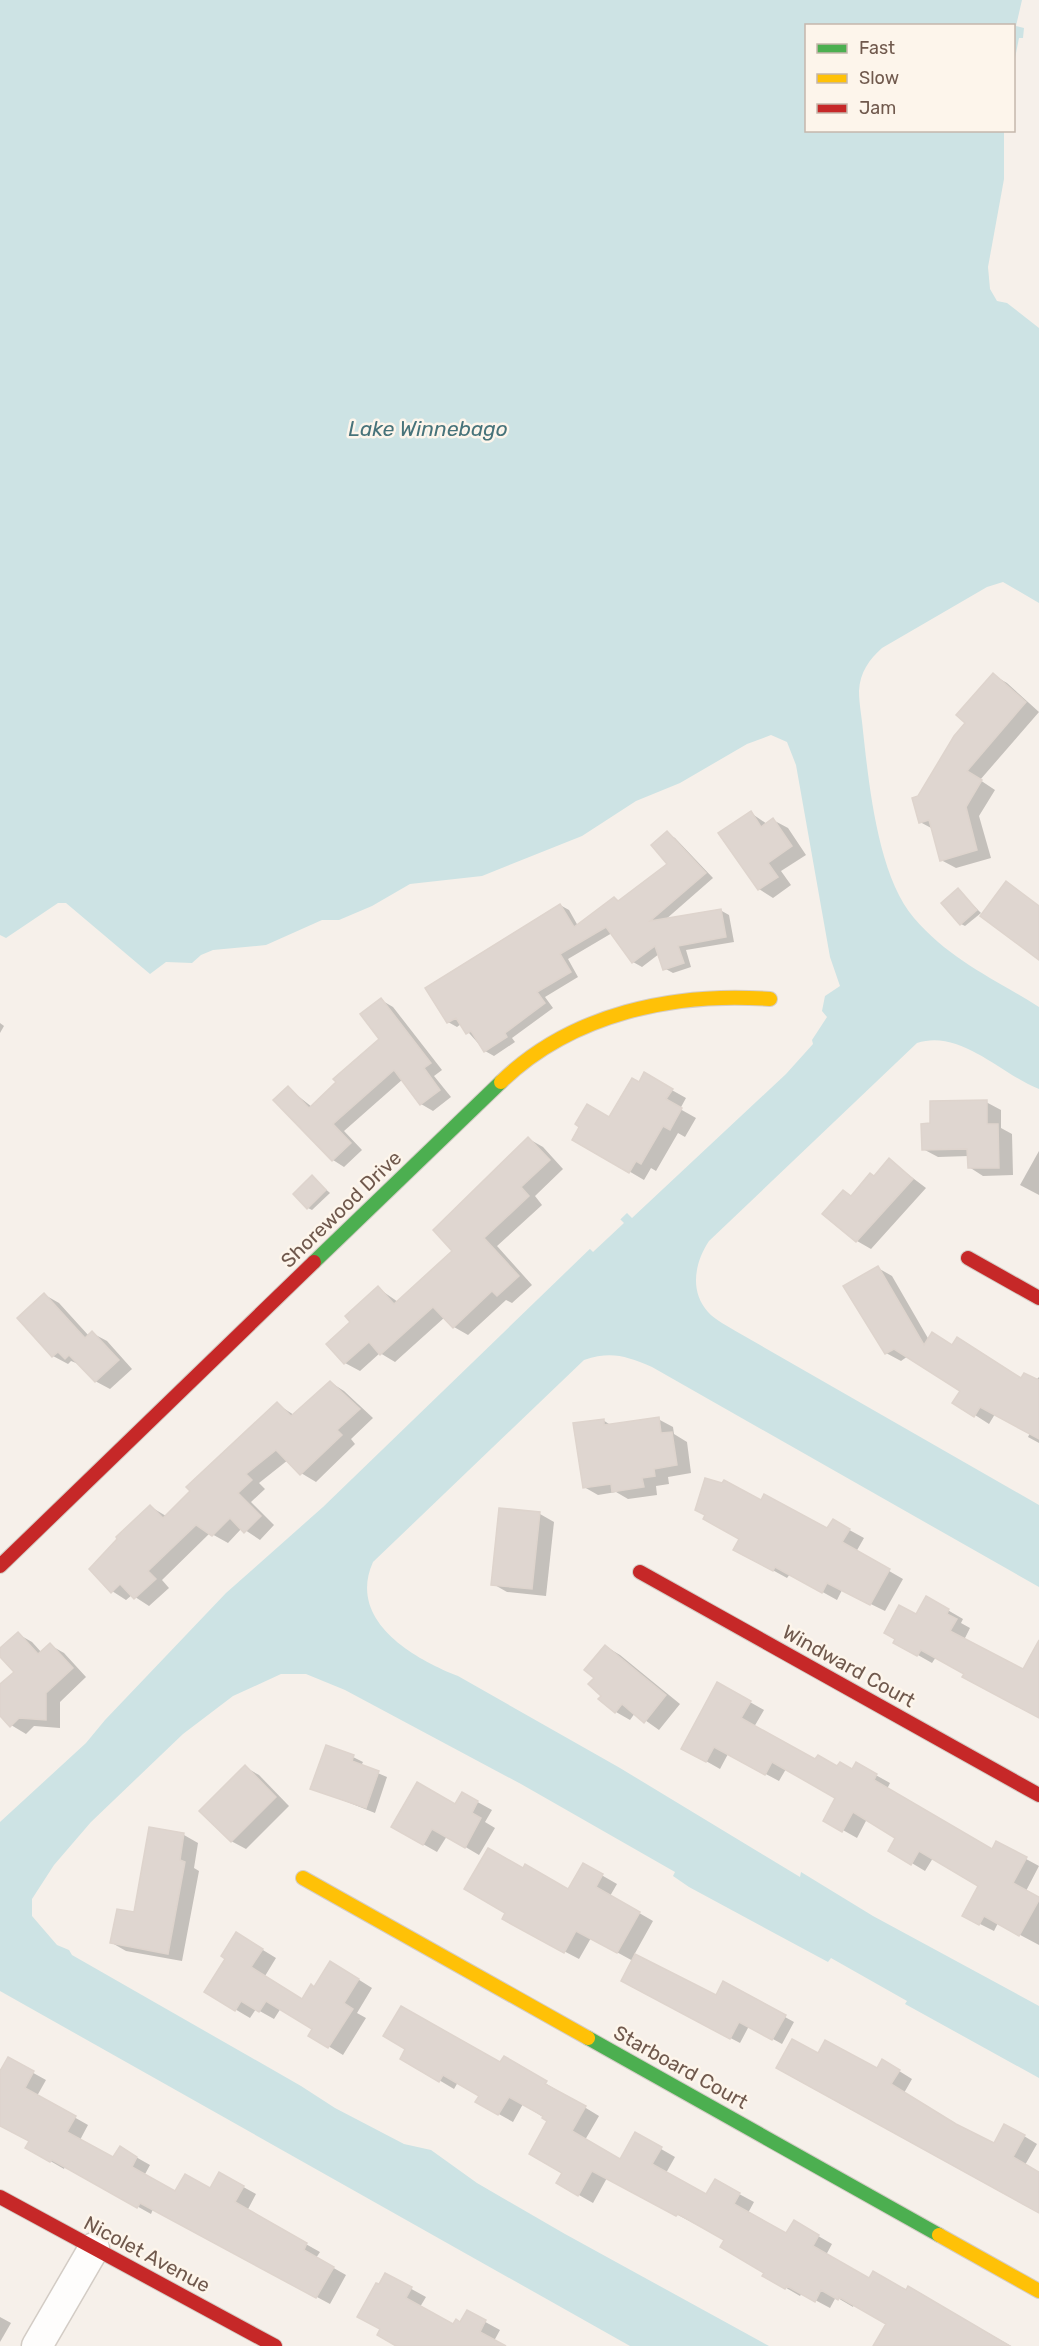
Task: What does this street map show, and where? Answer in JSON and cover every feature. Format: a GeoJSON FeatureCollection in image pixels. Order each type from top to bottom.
{"type":"FeatureCollection","features":[{"type":"Feature","properties":{"kind":"street","name":"Shorewood Drive"},"geometry":{"type":"LineString","coordinates":[[0,1566],[518,1066],[563,1036],[616,1016],[678,1000],[724,996],[770,999]]}},
{"type":"Feature","properties":{"kind":"street"},"geometry":{"type":"LineString","coordinates":[[968,1258],[1039,1298]]}},
{"type":"Feature","properties":{"kind":"street","name":"Windward Court"},"geometry":{"type":"LineString","coordinates":[[640,1572],[1039,1795]]}},
{"type":"Feature","properties":{"kind":"street","name":"Starboard Court"},"geometry":{"type":"LineString","coordinates":[[303,1878],[1039,2291]]}},
{"type":"Feature","properties":{"kind":"street","name":"Nicolet Avenue"},"geometry":{"type":"LineString","coordinates":[[0,2198],[274,2346]]}},
{"type":"Feature","properties":{"kind":"street"},"geometry":{"type":"LineString","coordinates":[[37,2346],[94,2248]]}},
{"type":"Feature","properties":{"kind":"water","name":"Lake Winnebago"},"geometry":{"type":"Polygon","coordinates":[[[0,0],[1022,0],[1016,26],[1024,28],[1023,38],[1019,38],[1015,58],[1015,24],[805,24],[805,132],[1004,132],[1004,179],[988,267],[990,289],[997,301],[1007,303],[1039,328],[1039,603],[1003,582],[987,587],[882,648],[863,672],[859,696],[872,803],[892,879],[914,918],[942,946],[1039,1007],[1039,1089],[965,1047],[933,1040],[917,1043],[709,1241],[700,1258],[696,1286],[702,1304],[718,1321],[1039,1505],[1039,1587],[652,1367],[611,1355],[584,1360],[373,1562],[367,1583],[369,1602],[376,1619],[388,1634],[422,1659],[458,1676],[620,1768],[800,1877],[801,1872],[873,1916],[1039,2006],[1039,2078],[905,2004],[907,2001],[831,1958],[828,1962],[689,1887],[673,1876],[675,1872],[521,1784],[345,1690],[306,1674],[281,1674],[233,1696],[183,1734],[91,1822],[54,1865],[32,1899],[32,1916],[57,1945],[69,1950],[72,1955],[301,2086],[335,2108],[404,2144],[431,2150],[477,2183],[769,2346],[630,2346],[0,1991],[0,1822],[86,1743],[105,1720],[226,1593],[323,1507],[627,1213],[632,1218],[786,1074],[813,1044],[812,1040],[827,1017],[822,1011],[825,996],[840,986],[830,957],[796,765],[787,742],[771,735],[747,744],[680,783],[636,801],[582,836],[482,876],[410,884],[372,906],[339,920],[322,920],[266,945],[213,950],[201,955],[192,963],[166,962],[150,974],[66,903],[58,903],[6,938],[0,935],[0,0]]]}},
{"type":"Feature","properties":{"kind":"pier"},"geometry":{"type":"Polygon","coordinates":[[[618,1217],[624,1223],[593,1252],[587,1246],[618,1217]]]}},
{"type":"Feature","properties":{"kind":"building"},"geometry":{"type":"Polygon","coordinates":[[[993,673],[1026,702],[967,771],[982,780],[966,807],[977,850],[940,861],[929,820],[919,823],[912,798],[918,796],[954,736],[965,723],[956,715],[993,673]]]}},
{"type":"Feature","properties":{"kind":"building"},"geometry":{"type":"Polygon","coordinates":[[[751,811],[761,827],[773,818],[792,846],[768,863],[778,877],[758,890],[718,833],[751,811]]]}},
{"type":"Feature","properties":{"kind":"building"},"geometry":{"type":"Polygon","coordinates":[[[667,831],[706,873],[650,921],[721,909],[726,937],[678,946],[684,963],[663,970],[655,946],[632,963],[606,927],[560,954],[571,972],[537,992],[545,1003],[505,1033],[507,1037],[484,1052],[471,1031],[466,1034],[456,1018],[447,1023],[425,988],[560,904],[574,927],[614,897],[618,901],[667,864],[651,845],[667,831]]]}},
{"type":"Feature","properties":{"kind":"building"},"geometry":{"type":"Polygon","coordinates":[[[1006,881],[1039,906],[1039,960],[980,916],[1006,881]]]}},
{"type":"Feature","properties":{"kind":"building"},"geometry":{"type":"Polygon","coordinates":[[[958,888],[977,910],[960,925],[941,903],[958,888]]]}},
{"type":"Feature","properties":{"kind":"building"},"geometry":{"type":"Polygon","coordinates":[[[381,998],[431,1063],[424,1068],[440,1090],[420,1105],[394,1070],[333,1124],[351,1143],[332,1161],[273,1100],[288,1086],[309,1108],[336,1082],[333,1079],[379,1039],[360,1014],[381,998]]]}},
{"type":"Feature","properties":{"kind":"building"},"geometry":{"type":"Polygon","coordinates":[[[644,1072],[673,1089],[666,1099],[682,1108],[670,1130],[663,1126],[641,1164],[636,1161],[629,1173],[572,1140],[579,1127],[575,1124],[587,1104],[609,1117],[632,1078],[639,1082],[644,1072]]]}},
{"type":"Feature","properties":{"kind":"building"},"geometry":{"type":"Polygon","coordinates":[[[987,1100],[987,1124],[998,1124],[999,1168],[968,1168],[967,1149],[922,1150],[921,1124],[930,1123],[930,1101],[987,1100]]]}},
{"type":"Feature","properties":{"kind":"building"},"geometry":{"type":"Polygon","coordinates":[[[528,1137],[550,1160],[521,1187],[529,1196],[484,1238],[519,1276],[497,1296],[492,1291],[453,1328],[433,1307],[380,1355],[369,1342],[344,1364],[326,1344],[350,1322],[345,1316],[378,1286],[394,1304],[452,1251],[433,1230],[528,1137]]]}},
{"type":"Feature","properties":{"kind":"building"},"geometry":{"type":"Polygon","coordinates":[[[889,1158],[913,1179],[856,1242],[822,1214],[843,1190],[851,1196],[870,1173],[874,1176],[889,1158]]]}},
{"type":"Feature","properties":{"kind":"building"},"geometry":{"type":"Polygon","coordinates":[[[312,1175],[326,1190],[307,1209],[293,1194],[312,1175]]]}},
{"type":"Feature","properties":{"kind":"building"},"geometry":{"type":"Polygon","coordinates":[[[878,1266],[924,1345],[932,1332],[952,1345],[957,1337],[1021,1378],[1024,1373],[1039,1380],[1039,1439],[980,1407],[974,1417],[952,1403],[960,1391],[894,1349],[885,1354],[843,1286],[878,1266]]]}},
{"type":"Feature","properties":{"kind":"building"},"geometry":{"type":"Polygon","coordinates":[[[44,1293],[85,1338],[92,1331],[119,1360],[95,1382],[69,1355],[65,1359],[58,1352],[52,1357],[17,1318],[44,1293]]]}},
{"type":"Feature","properties":{"kind":"building"},"geometry":{"type":"Polygon","coordinates":[[[330,1381],[360,1409],[337,1430],[342,1435],[300,1475],[276,1450],[246,1474],[252,1480],[238,1493],[261,1516],[244,1533],[230,1518],[212,1536],[196,1525],[148,1571],[156,1579],[134,1599],[120,1584],[111,1593],[89,1569],[117,1539],[116,1537],[150,1505],[163,1518],[190,1491],[186,1487],[277,1402],[291,1416],[330,1381]]]}},
{"type":"Feature","properties":{"kind":"building"},"geometry":{"type":"Polygon","coordinates":[[[659,1417],[661,1433],[672,1432],[677,1465],[654,1469],[655,1476],[642,1478],[644,1487],[612,1492],[611,1484],[583,1488],[573,1423],[604,1419],[604,1425],[659,1417]]]}},
{"type":"Feature","properties":{"kind":"building"},"geometry":{"type":"Polygon","coordinates":[[[705,1478],[722,1483],[724,1480],[761,1500],[764,1494],[827,1528],[833,1519],[850,1529],[842,1542],[890,1569],[870,1605],[827,1583],[822,1593],[775,1567],[773,1571],[733,1550],[739,1539],[703,1519],[705,1515],[695,1510],[705,1478]]]}},
{"type":"Feature","properties":{"kind":"building"},"geometry":{"type":"Polygon","coordinates":[[[499,1508],[540,1512],[532,1589],[491,1585],[499,1508]]]}},
{"type":"Feature","properties":{"kind":"building"},"geometry":{"type":"Polygon","coordinates":[[[926,1596],[949,1609],[947,1614],[957,1619],[950,1631],[1023,1669],[1039,1640],[1039,1718],[962,1677],[964,1674],[921,1650],[917,1656],[893,1643],[895,1639],[884,1633],[899,1605],[916,1614],[926,1596]]]}},
{"type":"Feature","properties":{"kind":"building"},"geometry":{"type":"Polygon","coordinates":[[[18,1632],[38,1654],[50,1643],[73,1668],[46,1693],[46,1720],[19,1718],[10,1727],[0,1716],[0,1684],[14,1672],[0,1657],[0,1648],[18,1632]]]}},
{"type":"Feature","properties":{"kind":"building"},"geometry":{"type":"Polygon","coordinates":[[[605,1645],[666,1695],[644,1723],[622,1704],[615,1713],[598,1699],[601,1696],[588,1684],[594,1678],[584,1670],[605,1645]]]}},
{"type":"Feature","properties":{"kind":"building"},"geometry":{"type":"Polygon","coordinates":[[[717,1682],[751,1701],[741,1718],[815,1759],[818,1755],[837,1766],[840,1762],[852,1769],[856,1762],[877,1774],[874,1780],[992,1849],[996,1841],[1027,1857],[1013,1883],[1039,1897],[1039,1900],[1019,1936],[984,1916],[979,1925],[962,1916],[978,1886],[919,1851],[911,1865],[888,1851],[895,1838],[853,1812],[842,1832],[823,1821],[835,1798],[772,1762],[765,1775],[714,1747],[706,1762],[681,1749],[717,1682]]]}},
{"type":"Feature","properties":{"kind":"building"},"geometry":{"type":"Polygon","coordinates":[[[326,1745],[354,1755],[352,1761],[379,1771],[366,1808],[310,1789],[326,1745]]]}},
{"type":"Feature","properties":{"kind":"building"},"geometry":{"type":"Polygon","coordinates":[[[245,1765],[276,1797],[231,1842],[199,1811],[245,1765]]]}},
{"type":"Feature","properties":{"kind":"building"},"geometry":{"type":"Polygon","coordinates":[[[417,1782],[455,1804],[462,1792],[478,1801],[472,1813],[481,1818],[465,1848],[432,1829],[423,1845],[391,1827],[417,1782]]]}},
{"type":"Feature","properties":{"kind":"building"},"geometry":{"type":"Polygon","coordinates":[[[149,1827],[184,1833],[180,1860],[185,1862],[168,1954],[110,1943],[117,1909],[134,1912],[149,1827]]]}},
{"type":"Feature","properties":{"kind":"building"},"geometry":{"type":"Polygon","coordinates":[[[488,1848],[523,1868],[525,1864],[568,1889],[583,1863],[603,1874],[596,1887],[640,1912],[617,1953],[576,1931],[564,1953],[502,1919],[505,1913],[464,1889],[488,1848]]]}},
{"type":"Feature","properties":{"kind":"building"},"geometry":{"type":"Polygon","coordinates":[[[236,1932],[263,1949],[251,1967],[302,1999],[311,1984],[314,1987],[330,1961],[359,1979],[344,2003],[353,2009],[328,2048],[308,2036],[312,2029],[266,2001],[259,2012],[241,2001],[235,2011],[204,1992],[225,1959],[221,1956],[236,1932]]]}},
{"type":"Feature","properties":{"kind":"building"},"geometry":{"type":"Polygon","coordinates":[[[635,1954],[716,1995],[723,1981],[786,2015],[772,2040],[739,2022],[730,2039],[621,1981],[635,1954]]]}},
{"type":"Feature","properties":{"kind":"building"},"geometry":{"type":"Polygon","coordinates":[[[401,2006],[500,2062],[504,2056],[547,2081],[545,2084],[586,2106],[572,2131],[620,2159],[635,2132],[662,2147],[652,2164],[706,2194],[715,2179],[740,2193],[734,2204],[786,2233],[794,2220],[819,2235],[813,2246],[869,2278],[873,2271],[906,2290],[908,2286],[1010,2346],[873,2346],[886,2324],[839,2297],[838,2300],[821,2290],[815,2302],[787,2286],[785,2289],[762,2276],[764,2273],[720,2247],[724,2240],[678,2214],[676,2216],[592,2171],[578,2196],[556,2183],[562,2173],[529,2154],[547,2121],[542,2118],[543,2116],[509,2097],[498,2115],[475,2102],[479,2096],[443,2075],[439,2082],[400,2059],[405,2049],[383,2036],[401,2006]]]}},
{"type":"Feature","properties":{"kind":"building"},"geometry":{"type":"Polygon","coordinates":[[[792,2039],[818,2053],[825,2040],[877,2068],[882,2059],[900,2070],[891,2084],[956,2124],[994,2143],[1004,2124],[1025,2135],[1013,2157],[1039,2172],[1039,2213],[776,2068],[792,2039]]]}},
{"type":"Feature","properties":{"kind":"building"},"geometry":{"type":"Polygon","coordinates":[[[8,2057],[34,2071],[25,2088],[76,2116],[67,2132],[113,2157],[120,2146],[137,2157],[132,2167],[175,2191],[185,2174],[210,2188],[219,2172],[244,2186],[235,2202],[307,2243],[304,2250],[334,2267],[316,2298],[140,2203],[137,2208],[52,2160],[50,2162],[25,2148],[29,2141],[0,2126],[0,2071],[8,2057]]]}},
{"type":"Feature","properties":{"kind":"building"},"geometry":{"type":"Polygon","coordinates":[[[385,2273],[412,2287],[406,2298],[453,2324],[456,2319],[460,2322],[467,2310],[486,2320],[480,2332],[506,2346],[396,2346],[377,2335],[380,2329],[357,2317],[376,2283],[379,2284],[385,2273]]]}},
{"type":"Feature","properties":{"kind":"traffic: fast"},"geometry":{"type":"LineString","coordinates":[[314,1262],[501,1082]]}},
{"type":"Feature","properties":{"kind":"traffic: fast"},"geometry":{"type":"LineString","coordinates":[[588,2038],[939,2235]]}},
{"type":"Feature","properties":{"kind":"traffic: slow"},"geometry":{"type":"LineString","coordinates":[[501,1082],[529,1058],[560,1039],[626,1012],[698,999],[770,999]]}},
{"type":"Feature","properties":{"kind":"traffic: slow"},"geometry":{"type":"LineString","coordinates":[[303,1878],[588,2038]]}},
{"type":"Feature","properties":{"kind":"traffic: slow"},"geometry":{"type":"LineString","coordinates":[[939,2235],[1039,2291]]}},
{"type":"Feature","properties":{"kind":"traffic: jam"},"geometry":{"type":"LineString","coordinates":[[968,1258],[1039,1298]]}},
{"type":"Feature","properties":{"kind":"traffic: jam"},"geometry":{"type":"LineString","coordinates":[[0,1566],[314,1262]]}},
{"type":"Feature","properties":{"kind":"traffic: jam"},"geometry":{"type":"LineString","coordinates":[[640,1572],[1039,1795]]}},
{"type":"Feature","properties":{"kind":"traffic: jam"},"geometry":{"type":"LineString","coordinates":[[0,2197],[275,2346]]}}]}
